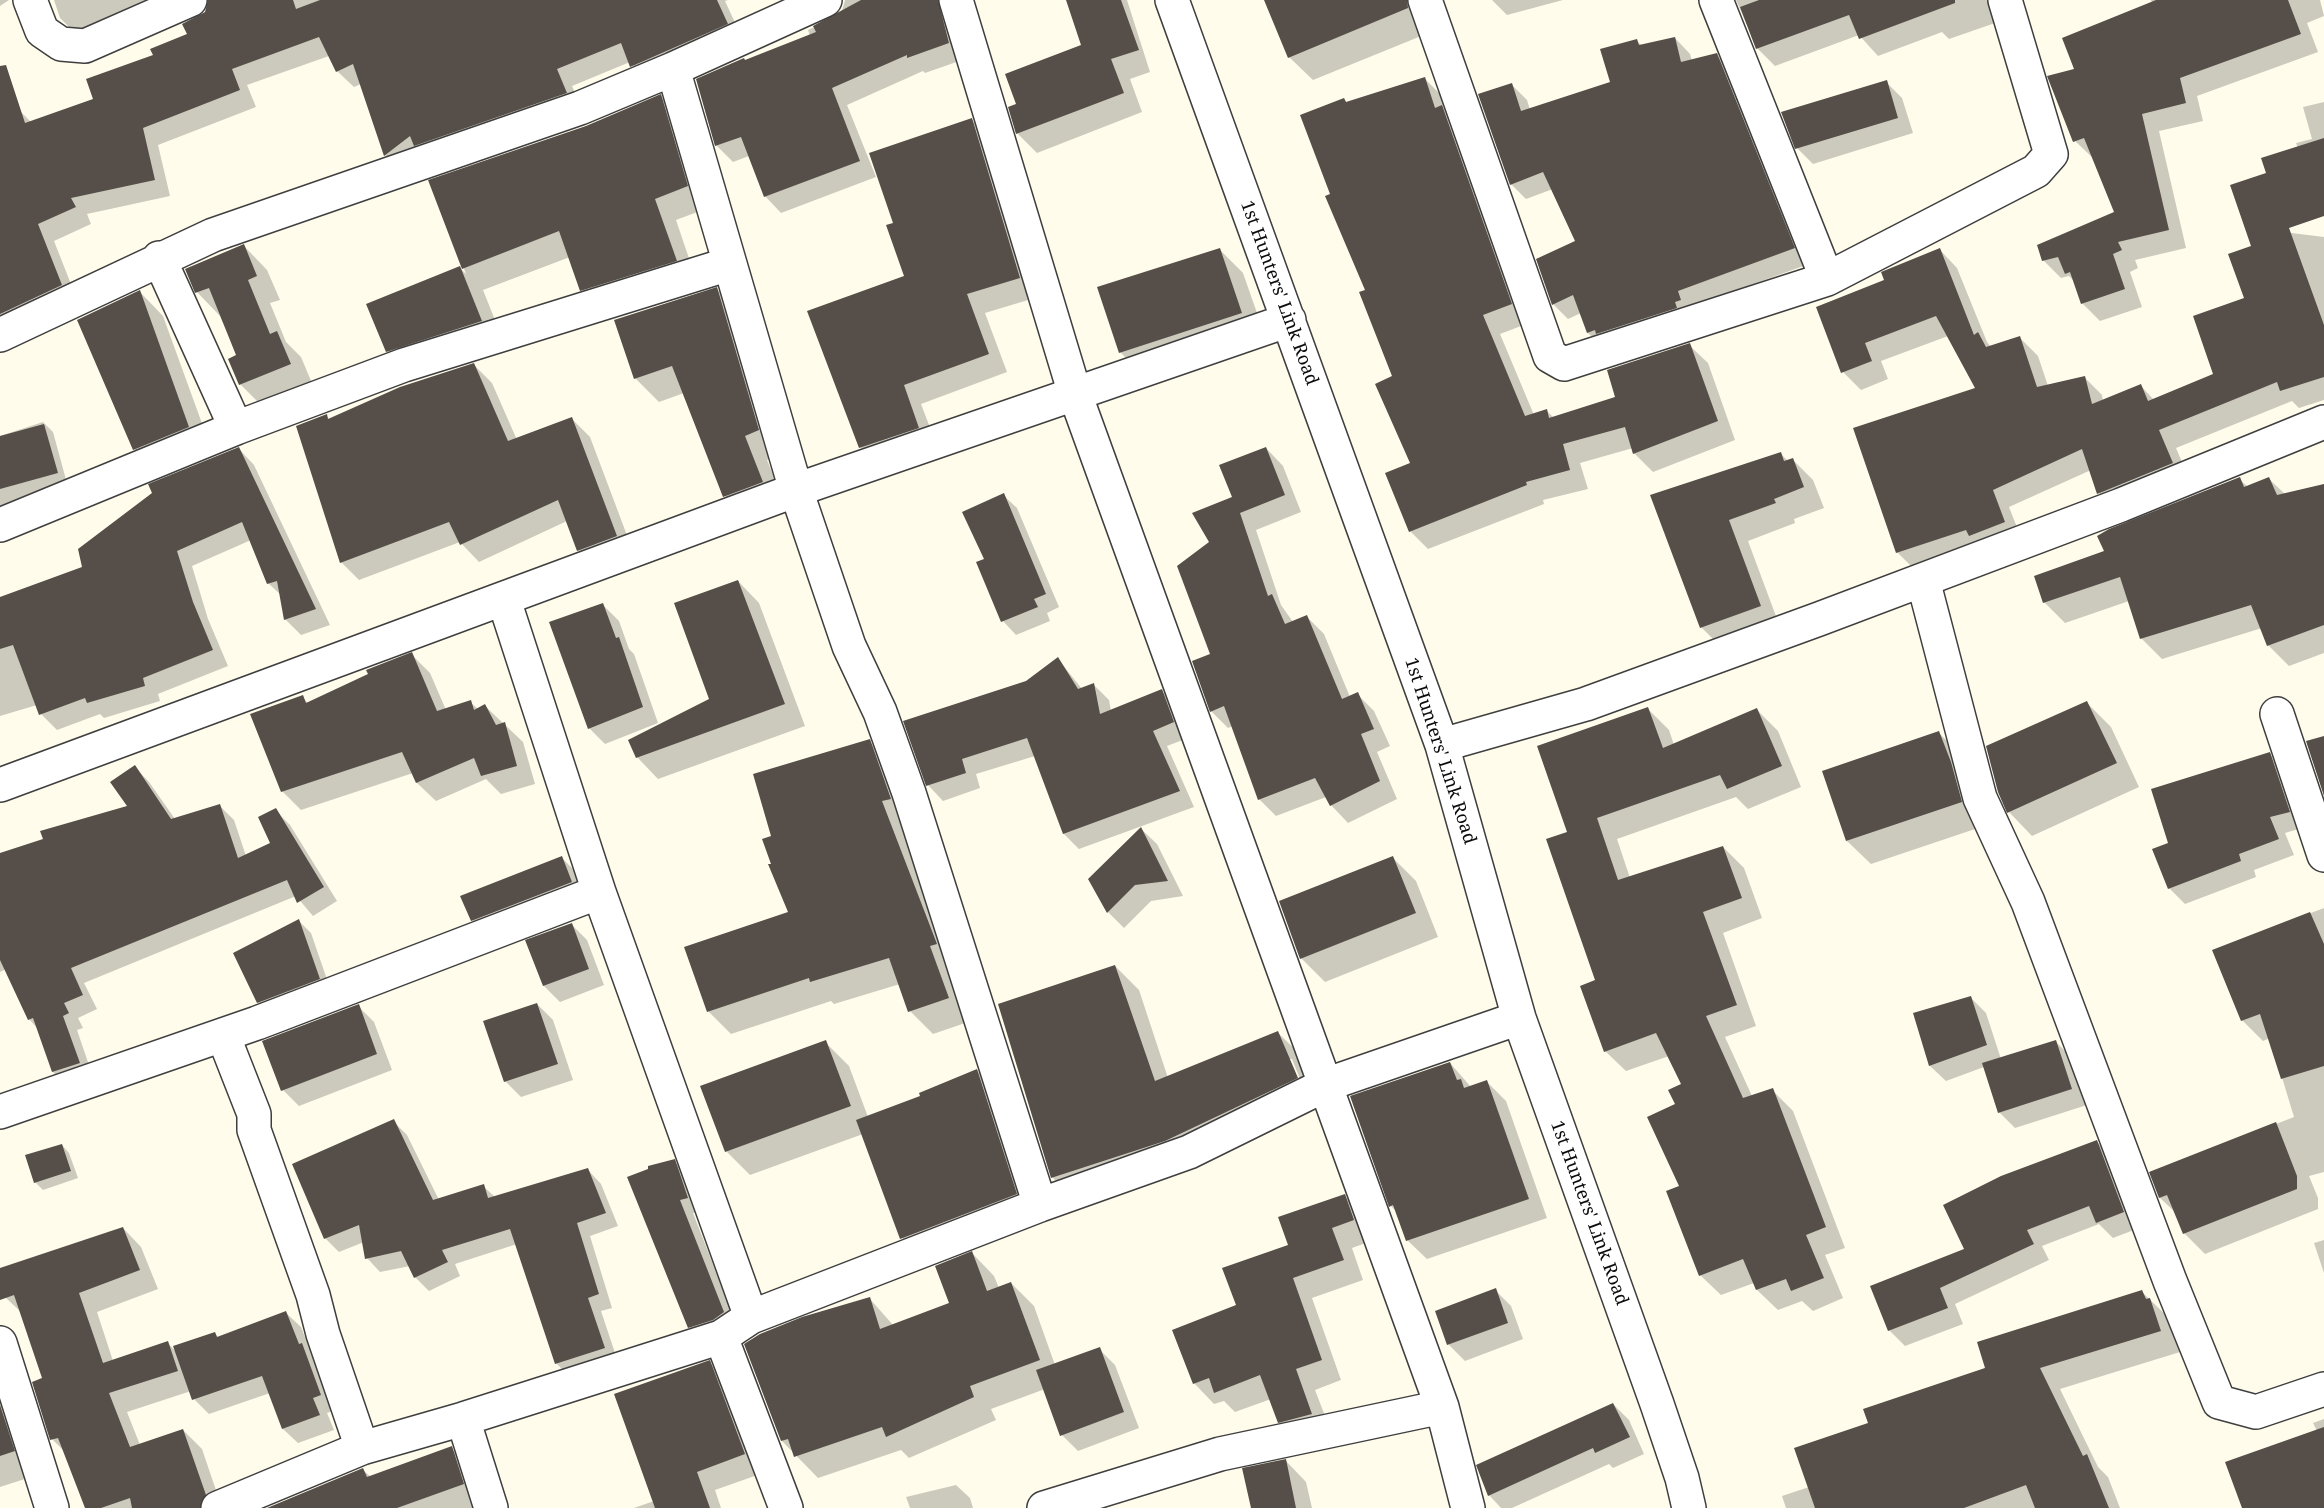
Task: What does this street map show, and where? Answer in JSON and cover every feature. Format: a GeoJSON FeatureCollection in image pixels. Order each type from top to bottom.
{"type":"FeatureCollection","features":[{"type":"Feature","properties":{"kind":"street"},"geometry":{"type":"LineString","coordinates":[[30,0],[42,31],[61,45],[85,46],[190,0]]}},
{"type":"Feature","properties":{"kind":"street"},"geometry":{"type":"LineString","coordinates":[[0,335],[159,258],[213,235],[580,108],[673,69],[825,0]]}},
{"type":"Feature","properties":{"kind":"street"},"geometry":{"type":"LineString","coordinates":[[957,0],[1075,394],[1443,1407],[1468,1508]]}},
{"type":"Feature","properties":{"kind":"street","name":"1st Hunters' Link Road"},"geometry":{"type":"LineString","coordinates":[[1172,0],[1442,745],[1519,1018],[1657,1404],[1682,1478],[1689,1508]]}},
{"type":"Feature","properties":{"kind":"street"},"geometry":{"type":"LineString","coordinates":[[1425,0],[1550,356],[1564,364],[1827,279],[2036,171],[2051,154],[2005,0]]}},
{"type":"Feature","properties":{"kind":"street"},"geometry":{"type":"LineString","coordinates":[[1716,0],[1827,279]]}},
{"type":"Feature","properties":{"kind":"street"},"geometry":{"type":"LineString","coordinates":[[673,69],[796,490],[849,646],[880,712],[909,793],[1040,1205]]}},
{"type":"Feature","properties":{"kind":"street"},"geometry":{"type":"LineString","coordinates":[[159,258],[236,429]]}},
{"type":"Feature","properties":{"kind":"street"},"geometry":{"type":"LineString","coordinates":[[0,525],[236,429],[404,365],[729,264]]}},
{"type":"Feature","properties":{"kind":"street"},"geometry":{"type":"LineString","coordinates":[[0,785],[796,490],[1289,320]]}},
{"type":"Feature","properties":{"kind":"street"},"geometry":{"type":"LineString","coordinates":[[1442,745],[1586,704],[2121,505],[2324,422]]}},
{"type":"Feature","properties":{"kind":"street"},"geometry":{"type":"LineString","coordinates":[[1923,580],[1980,798],[2028,902],[2170,1281],[2219,1402],[2256,1412],[2324,1389]]}},
{"type":"Feature","properties":{"kind":"street"},"geometry":{"type":"LineString","coordinates":[[504,600],[599,892],[752,1317]]}},
{"type":"Feature","properties":{"kind":"street"},"geometry":{"type":"LineString","coordinates":[[2277,714],[2324,855]]}},
{"type":"Feature","properties":{"kind":"street"},"geometry":{"type":"LineString","coordinates":[[0,1112],[223,1035],[599,892]]}},
{"type":"Feature","properties":{"kind":"street"},"geometry":{"type":"LineString","coordinates":[[218,1508],[362,1448],[463,1419],[721,1337],[752,1317],[1040,1205],[1189,1152],[1325,1085],[1519,1018]]}},
{"type":"Feature","properties":{"kind":"street"},"geometry":{"type":"LineString","coordinates":[[223,1035],[254,1114],[254,1130],[313,1295],[323,1334],[362,1448]]}},
{"type":"Feature","properties":{"kind":"street"},"geometry":{"type":"LineString","coordinates":[[721,1337],[786,1508]]}},
{"type":"Feature","properties":{"kind":"street"},"geometry":{"type":"LineString","coordinates":[[0,1343],[52,1508]]}},
{"type":"Feature","properties":{"kind":"street"},"geometry":{"type":"LineString","coordinates":[[1044,1508],[1220,1454],[1443,1407]]}},
{"type":"Feature","properties":{"kind":"street"},"geometry":{"type":"LineString","coordinates":[[463,1419],[491,1508]]}},
{"type":"Feature","properties":{"kind":"building"},"geometry":{"type":"Polygon","coordinates":[[[208,0],[293,0],[296,9],[320,0],[717,0],[728,24],[630,67],[621,43],[557,69],[567,93],[414,146],[410,136],[384,156],[353,64],[336,72],[319,37],[232,69],[240,90],[143,128],[155,180],[71,198],[76,207],[38,224],[62,285],[0,314],[0,66],[6,65],[25,123],[93,99],[86,79],[153,55],[150,49],[187,34],[182,24],[205,12],[208,0]]]}},
{"type":"Feature","properties":{"kind":"building"},"geometry":{"type":"Polygon","coordinates":[[[861,0],[938,0],[949,43],[907,58],[907,55],[832,88],[860,161],[764,197],[741,137],[715,146],[696,79],[744,58],[745,60],[816,32],[813,26],[861,0]]]}},
{"type":"Feature","properties":{"kind":"building"},"geometry":{"type":"Polygon","coordinates":[[[1066,0],[1121,0],[1139,50],[1111,59],[1124,93],[1016,134],[1008,107],[1016,104],[1005,74],[1081,45],[1066,0]]]}},
{"type":"Feature","properties":{"kind":"building"},"geometry":{"type":"Polygon","coordinates":[[[1264,0],[1407,0],[1408,8],[1288,58],[1264,0]]]}},
{"type":"Feature","properties":{"kind":"building"},"geometry":{"type":"Polygon","coordinates":[[[1759,0],[1955,0],[1955,3],[1859,39],[1849,15],[1756,49],[1740,7],[1759,0]]]}},
{"type":"Feature","properties":{"kind":"building"},"geometry":{"type":"Polygon","coordinates":[[[2156,0],[2288,0],[2301,34],[2180,78],[2186,103],[2142,114],[2169,230],[2118,242],[2122,250],[2113,254],[2125,289],[2081,304],[2070,272],[2065,274],[2058,257],[2042,261],[2037,245],[2114,212],[2084,138],[2073,142],[2047,76],[2074,69],[2062,38],[2156,0]]]}},
{"type":"Feature","properties":{"kind":"building"},"geometry":{"type":"Polygon","coordinates":[[[1675,37],[1681,62],[1717,53],[1795,248],[1678,291],[1681,300],[1675,302],[1677,308],[1596,334],[1595,330],[1587,333],[1573,295],[1552,305],[1536,259],[1575,241],[1543,172],[1510,185],[1478,94],[1512,83],[1521,111],[1610,82],[1600,49],[1637,39],[1639,45],[1675,37]]]}},
{"type":"Feature","properties":{"kind":"building"},"geometry":{"type":"Polygon","coordinates":[[[1425,77],[1435,108],[1442,105],[1512,304],[1483,315],[1525,416],[1547,409],[1549,418],[1615,397],[1607,370],[1690,343],[1718,421],[1633,454],[1625,427],[1563,444],[1570,470],[1526,482],[1527,485],[1409,532],[1385,473],[1410,463],[1375,384],[1392,376],[1359,292],[1365,290],[1325,196],[1330,194],[1300,115],[1344,98],[1346,102],[1425,77]]]}},
{"type":"Feature","properties":{"kind":"building"},"geometry":{"type":"Polygon","coordinates":[[[1887,80],[1898,118],[1795,149],[1781,112],[1887,80]]]}},
{"type":"Feature","properties":{"kind":"building"},"geometry":{"type":"Polygon","coordinates":[[[661,94],[688,186],[655,199],[677,261],[580,291],[559,231],[462,269],[428,180],[586,126],[661,94]]]}},
{"type":"Feature","properties":{"kind":"building"},"geometry":{"type":"Polygon","coordinates":[[[972,118],[1020,278],[967,294],[989,354],[904,385],[919,428],[859,448],[807,311],[904,276],[886,225],[893,223],[869,153],[972,118]]]}},
{"type":"Feature","properties":{"kind":"building"},"geometry":{"type":"Polygon","coordinates":[[[2324,138],[2324,216],[2289,228],[2324,325],[2324,377],[2280,391],[2277,382],[2159,430],[2173,463],[2097,494],[2082,449],[1993,490],[2005,522],[1969,536],[1966,530],[1896,553],[1853,428],[1975,388],[1936,316],[1865,343],[1872,361],[1841,373],[1816,307],[1884,280],[1881,272],[1940,248],[1974,335],[1978,332],[1986,347],[2020,336],[2037,387],[2085,376],[2092,404],[2141,384],[2148,401],[2213,374],[2193,316],[2244,298],[2228,254],[2251,246],[2230,185],[2266,173],[2261,158],[2324,138]]]}},
{"type":"Feature","properties":{"kind":"building"},"geometry":{"type":"Polygon","coordinates":[[[244,244],[257,276],[248,280],[270,334],[277,331],[291,364],[239,385],[228,359],[236,355],[209,288],[195,293],[185,269],[244,244]]]}},
{"type":"Feature","properties":{"kind":"building"},"geometry":{"type":"Polygon","coordinates":[[[1220,248],[1242,313],[1119,353],[1097,287],[1220,248]]]}},
{"type":"Feature","properties":{"kind":"building"},"geometry":{"type":"Polygon","coordinates":[[[460,266],[482,321],[386,352],[366,304],[460,266]]]}},
{"type":"Feature","properties":{"kind":"building"},"geometry":{"type":"Polygon","coordinates":[[[717,287],[759,430],[745,436],[763,482],[723,497],[672,366],[634,379],[614,320],[717,287]]]}},
{"type":"Feature","properties":{"kind":"building"},"geometry":{"type":"Polygon","coordinates":[[[140,290],[189,427],[133,450],[77,320],[140,290]]]}},
{"type":"Feature","properties":{"kind":"building"},"geometry":{"type":"Polygon","coordinates":[[[474,363],[508,441],[572,417],[617,536],[577,551],[558,500],[460,545],[449,522],[340,563],[296,426],[327,414],[328,419],[400,387],[474,363]]]}},
{"type":"Feature","properties":{"kind":"building"},"geometry":{"type":"Polygon","coordinates":[[[44,424],[58,473],[0,489],[0,436],[44,424]]]}},
{"type":"Feature","properties":{"kind":"building"},"geometry":{"type":"Polygon","coordinates":[[[239,447],[316,609],[284,620],[277,581],[267,584],[242,522],[177,551],[193,602],[213,650],[143,678],[145,686],[87,703],[85,698],[39,715],[13,645],[0,649],[0,597],[82,567],[78,549],[152,493],[148,484],[239,447]]]}},
{"type":"Feature","properties":{"kind":"building"},"geometry":{"type":"Polygon","coordinates":[[[1266,447],[1285,495],[1240,513],[1268,596],[1272,594],[1285,624],[1307,615],[1342,699],[1358,692],[1374,729],[1361,734],[1380,781],[1330,806],[1315,778],[1258,800],[1224,706],[1210,712],[1192,661],[1210,654],[1177,566],[1209,542],[1192,513],[1232,497],[1219,465],[1266,447]]]}},
{"type":"Feature","properties":{"kind":"building"},"geometry":{"type":"Polygon","coordinates":[[[1781,452],[1784,461],[1793,458],[1804,487],[1774,499],[1776,503],[1729,520],[1761,606],[1700,628],[1650,495],[1781,452]]]}},
{"type":"Feature","properties":{"kind":"building"},"geometry":{"type":"Polygon","coordinates":[[[2240,477],[2244,487],[2269,477],[2277,495],[2324,484],[2324,625],[2267,646],[2251,605],[2140,639],[2120,577],[2043,603],[2034,576],[2104,551],[2097,536],[2109,529],[2240,477]]]}},
{"type":"Feature","properties":{"kind":"building"},"geometry":{"type":"Polygon","coordinates":[[[1004,493],[1046,594],[1034,599],[1038,607],[1001,622],[976,562],[984,559],[962,512],[1004,493]]]}},
{"type":"Feature","properties":{"kind":"building"},"geometry":{"type":"Polygon","coordinates":[[[738,580],[785,704],[636,758],[628,740],[709,699],[674,603],[738,580]]]}},
{"type":"Feature","properties":{"kind":"building"},"geometry":{"type":"Polygon","coordinates":[[[603,603],[616,638],[619,637],[643,707],[588,729],[549,622],[603,603]]]}},
{"type":"Feature","properties":{"kind":"building"},"geometry":{"type":"Polygon","coordinates":[[[412,652],[437,711],[471,700],[474,710],[485,704],[496,725],[505,722],[517,766],[481,776],[474,758],[416,783],[402,752],[281,792],[250,714],[303,695],[306,703],[368,674],[366,670],[412,652]]]}},
{"type":"Feature","properties":{"kind":"building"},"geometry":{"type":"Polygon","coordinates":[[[1058,657],[1078,689],[1094,683],[1100,714],[1162,689],[1174,722],[1153,731],[1180,791],[1063,834],[1027,738],[962,759],[966,773],[926,786],[903,721],[1026,681],[1058,657]]]}},
{"type":"Feature","properties":{"kind":"building"},"geometry":{"type":"Polygon","coordinates":[[[2087,701],[2117,763],[2007,813],[1998,792],[1986,746],[2087,701]]]}},
{"type":"Feature","properties":{"kind":"building"},"geometry":{"type":"Polygon","coordinates":[[[1648,707],[1663,748],[1757,708],[1782,766],[1727,789],[1720,775],[1597,818],[1618,880],[1723,846],[1742,898],[1703,912],[1737,1005],[1706,1016],[1743,1098],[1773,1088],[1826,1227],[1806,1235],[1824,1278],[1791,1291],[1786,1279],[1756,1290],[1743,1259],[1699,1276],[1666,1191],[1679,1186],[1647,1117],[1675,1104],[1668,1090],[1681,1084],[1656,1033],[1604,1052],[1580,986],[1595,980],[1546,839],[1567,832],[1537,746],[1648,707]]]}},
{"type":"Feature","properties":{"kind":"building"},"geometry":{"type":"Polygon","coordinates":[[[1939,731],[1951,762],[1962,802],[1846,841],[1822,771],[1939,731]]]}},
{"type":"Feature","properties":{"kind":"building"},"geometry":{"type":"Polygon","coordinates":[[[2324,736],[2324,796],[2306,741],[2324,736]]]}},
{"type":"Feature","properties":{"kind":"building"},"geometry":{"type":"Polygon","coordinates":[[[870,739],[891,799],[882,801],[937,944],[930,946],[949,998],[908,1012],[889,958],[810,982],[809,978],[707,1012],[684,947],[788,912],[768,864],[771,864],[762,839],[771,836],[753,774],[870,739]]]}},
{"type":"Feature","properties":{"kind":"building"},"geometry":{"type":"Polygon","coordinates":[[[2270,752],[2290,812],[2270,817],[2279,839],[2239,854],[2241,861],[2168,889],[2152,849],[2168,843],[2151,789],[2270,752]]]}},
{"type":"Feature","properties":{"kind":"building"},"geometry":{"type":"Polygon","coordinates":[[[135,765],[171,819],[220,804],[238,858],[270,843],[258,817],[276,808],[324,887],[297,903],[287,880],[71,968],[83,995],[64,1003],[69,1013],[63,1016],[80,1063],[52,1072],[33,1018],[28,1020],[0,960],[0,853],[43,839],[40,831],[127,806],[110,782],[135,765]]]}},
{"type":"Feature","properties":{"kind":"building"},"geometry":{"type":"Polygon","coordinates":[[[1141,827],[1168,881],[1135,885],[1107,913],[1088,879],[1141,827]]]}},
{"type":"Feature","properties":{"kind":"building"},"geometry":{"type":"Polygon","coordinates":[[[562,856],[572,882],[471,921],[460,896],[562,856]]]}},
{"type":"Feature","properties":{"kind":"building"},"geometry":{"type":"Polygon","coordinates":[[[1393,856],[1416,913],[1300,959],[1279,901],[1393,856]]]}},
{"type":"Feature","properties":{"kind":"building"},"geometry":{"type":"Polygon","coordinates":[[[2310,912],[2324,944],[2324,1066],[2281,1079],[2260,1014],[2241,1021],[2212,950],[2310,912]]]}},
{"type":"Feature","properties":{"kind":"building"},"geometry":{"type":"Polygon","coordinates":[[[299,919],[320,979],[257,1003],[233,953],[299,919]]]}},
{"type":"Feature","properties":{"kind":"building"},"geometry":{"type":"Polygon","coordinates":[[[572,923],[589,969],[543,986],[525,940],[572,923]]]}},
{"type":"Feature","properties":{"kind":"building"},"geometry":{"type":"Polygon","coordinates":[[[1115,965],[1155,1081],[1278,1031],[1298,1078],[1165,1141],[1051,1178],[998,1004],[1115,965]]]}},
{"type":"Feature","properties":{"kind":"building"},"geometry":{"type":"Polygon","coordinates":[[[1971,996],[1987,1045],[1929,1066],[1913,1013],[1971,996]]]}},
{"type":"Feature","properties":{"kind":"building"},"geometry":{"type":"Polygon","coordinates":[[[537,1003],[558,1064],[504,1082],[483,1021],[537,1003]]]}},
{"type":"Feature","properties":{"kind":"building"},"geometry":{"type":"Polygon","coordinates":[[[359,1004],[377,1054],[281,1091],[262,1041],[359,1004]]]}},
{"type":"Feature","properties":{"kind":"building"},"geometry":{"type":"Polygon","coordinates":[[[826,1040],[851,1106],[725,1152],[700,1086],[826,1040]]]}},
{"type":"Feature","properties":{"kind":"building"},"geometry":{"type":"Polygon","coordinates":[[[2056,1040],[2072,1089],[1998,1113],[1982,1063],[2056,1040]]]}},
{"type":"Feature","properties":{"kind":"building"},"geometry":{"type":"Polygon","coordinates":[[[1450,1062],[1457,1080],[1461,1079],[1464,1088],[1487,1080],[1529,1199],[1406,1241],[1393,1205],[1389,1207],[1350,1096],[1450,1062]]]}},
{"type":"Feature","properties":{"kind":"building"},"geometry":{"type":"Polygon","coordinates":[[[977,1069],[1017,1194],[900,1239],[856,1120],[920,1096],[919,1093],[977,1069]]]}},
{"type":"Feature","properties":{"kind":"building"},"geometry":{"type":"Polygon","coordinates":[[[394,1119],[433,1200],[484,1184],[488,1198],[588,1168],[606,1213],[577,1223],[599,1294],[588,1298],[605,1348],[555,1364],[510,1229],[442,1250],[448,1262],[414,1278],[401,1251],[365,1259],[359,1225],[324,1239],[292,1164],[394,1119]]]}},
{"type":"Feature","properties":{"kind":"building"},"geometry":{"type":"Polygon","coordinates":[[[2276,1122],[2297,1176],[2297,1189],[2183,1234],[2167,1195],[2159,1198],[2149,1172],[2276,1122]]]}},
{"type":"Feature","properties":{"kind":"building"},"geometry":{"type":"Polygon","coordinates":[[[2097,1140],[2124,1212],[2096,1223],[2089,1206],[2027,1230],[2034,1244],[1940,1288],[1948,1308],[1888,1331],[1870,1286],[1964,1249],[1943,1205],[2001,1176],[2097,1140]]]}},
{"type":"Feature","properties":{"kind":"building"},"geometry":{"type":"Polygon","coordinates":[[[62,1144],[71,1171],[34,1183],[25,1155],[62,1144]]]}},
{"type":"Feature","properties":{"kind":"building"},"geometry":{"type":"Polygon","coordinates":[[[675,1159],[688,1198],[680,1200],[724,1312],[713,1320],[688,1328],[627,1177],[648,1169],[648,1166],[675,1159]]]}},
{"type":"Feature","properties":{"kind":"building"},"geometry":{"type":"Polygon","coordinates":[[[1345,1194],[1354,1220],[1332,1228],[1344,1260],[1293,1278],[1322,1360],[1296,1369],[1312,1414],[1278,1423],[1260,1375],[1214,1393],[1209,1378],[1193,1384],[1172,1330],[1236,1305],[1222,1268],[1288,1245],[1278,1217],[1345,1194]]]}},
{"type":"Feature","properties":{"kind":"building"},"geometry":{"type":"Polygon","coordinates":[[[123,1227],[140,1270],[79,1293],[103,1363],[168,1341],[178,1371],[109,1393],[130,1447],[183,1429],[206,1495],[200,1508],[132,1508],[130,1498],[101,1508],[85,1508],[58,1438],[50,1440],[32,1382],[42,1378],[14,1295],[0,1300],[0,1268],[123,1227]]]}},
{"type":"Feature","properties":{"kind":"building"},"geometry":{"type":"Polygon","coordinates":[[[972,1251],[987,1291],[1011,1282],[1040,1360],[970,1386],[974,1397],[886,1437],[882,1427],[794,1457],[788,1439],[781,1441],[744,1344],[760,1334],[802,1317],[870,1297],[880,1329],[949,1303],[935,1266],[972,1251]]]}},
{"type":"Feature","properties":{"kind":"building"},"geometry":{"type":"Polygon","coordinates":[[[1496,1288],[1508,1323],[1447,1345],[1435,1311],[1496,1288]]]}},
{"type":"Feature","properties":{"kind":"building"},"geometry":{"type":"Polygon","coordinates":[[[2142,1290],[2146,1299],[2150,1298],[2161,1331],[2040,1368],[2083,1456],[2087,1454],[2109,1508],[2035,1508],[2026,1485],[1964,1508],[1815,1508],[1794,1448],[1868,1423],[1863,1409],[1985,1368],[1977,1342],[2142,1290]]]}},
{"type":"Feature","properties":{"kind":"building"},"geometry":{"type":"Polygon","coordinates":[[[286,1311],[299,1344],[302,1343],[321,1395],[313,1398],[320,1415],[282,1429],[262,1376],[192,1400],[173,1346],[215,1332],[217,1337],[286,1311]]]}},
{"type":"Feature","properties":{"kind":"building"},"geometry":{"type":"Polygon","coordinates":[[[1100,1347],[1124,1412],[1060,1436],[1036,1370],[1100,1347]]]}},
{"type":"Feature","properties":{"kind":"building"},"geometry":{"type":"Polygon","coordinates":[[[710,1360],[745,1454],[697,1472],[710,1508],[655,1508],[614,1394],[710,1360]]]}},
{"type":"Feature","properties":{"kind":"building"},"geometry":{"type":"Polygon","coordinates":[[[1613,1403],[1630,1437],[1595,1453],[1593,1448],[1488,1496],[1476,1465],[1613,1403]]]}},
{"type":"Feature","properties":{"kind":"building"},"geometry":{"type":"Polygon","coordinates":[[[0,1405],[15,1451],[0,1456],[0,1405]]]}},
{"type":"Feature","properties":{"kind":"building"},"geometry":{"type":"Polygon","coordinates":[[[2324,1427],[2324,1508],[2242,1508],[2225,1462],[2324,1427]]]}},
{"type":"Feature","properties":{"kind":"building"},"geometry":{"type":"Polygon","coordinates":[[[452,1446],[464,1484],[397,1508],[267,1508],[363,1468],[367,1477],[452,1446]]]}},
{"type":"Feature","properties":{"kind":"building"},"geometry":{"type":"Polygon","coordinates":[[[1286,1459],[1296,1508],[1251,1508],[1242,1468],[1286,1459]]]}}]}
